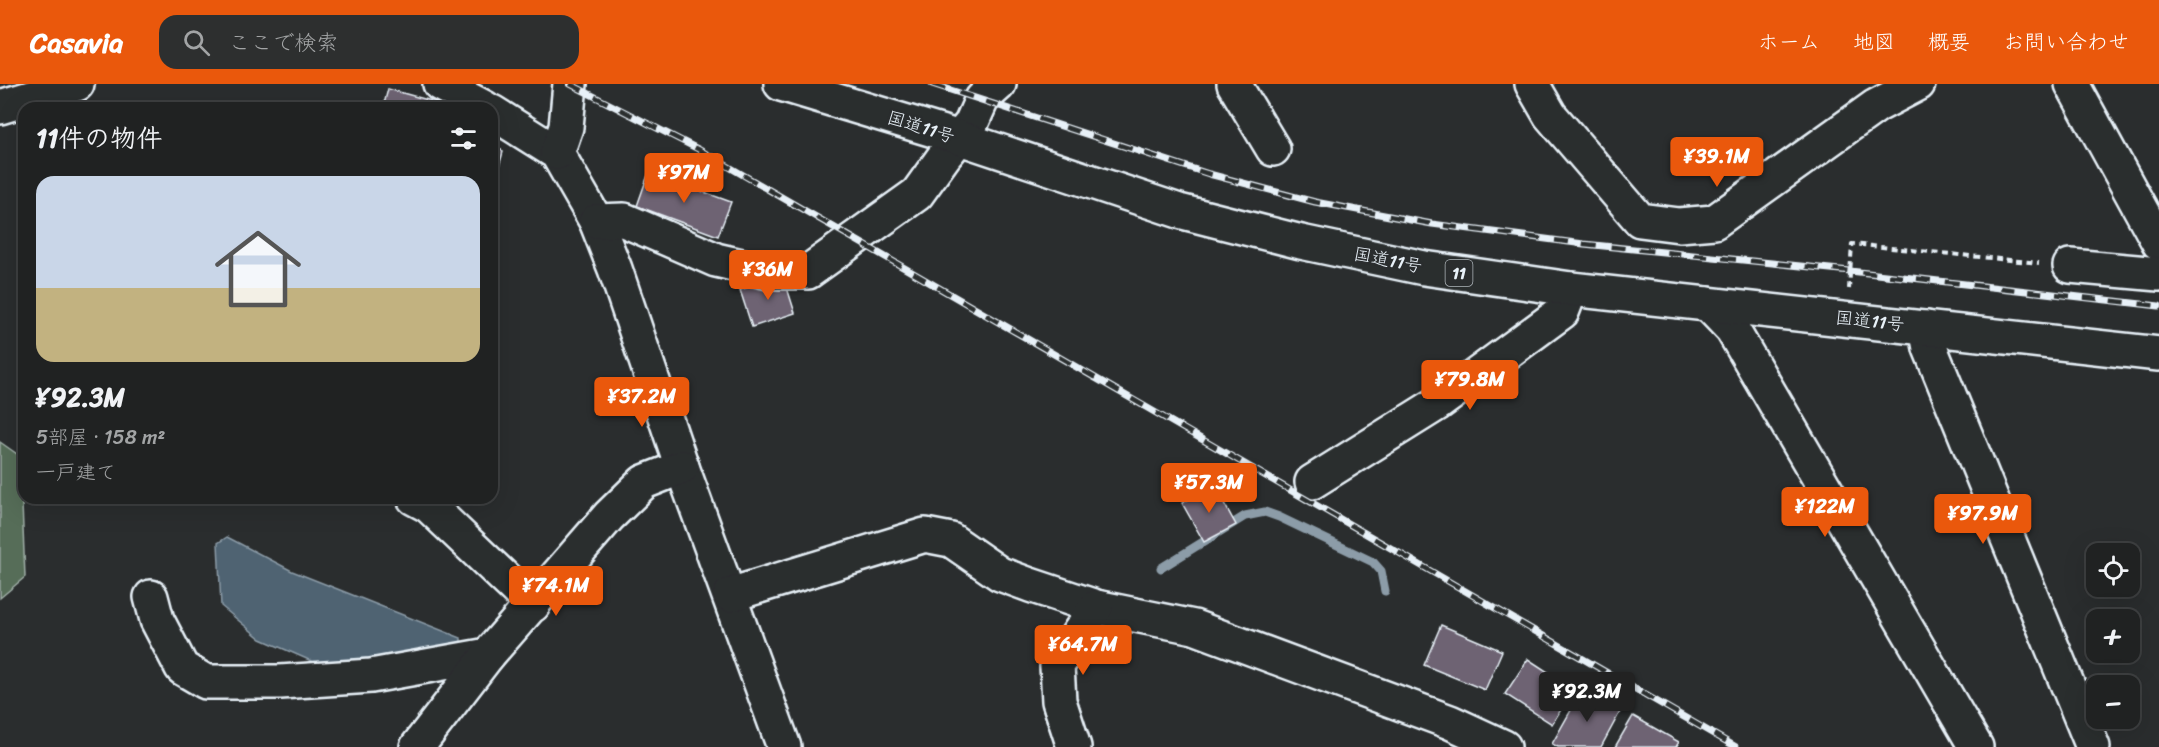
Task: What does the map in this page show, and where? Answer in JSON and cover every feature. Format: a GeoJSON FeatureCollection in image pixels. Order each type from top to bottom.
{"type":"FeatureCollection","features":[{"type":"Feature","properties":{"kind":"main road"},"geometry":{"type":"LineString","coordinates":[[0,107],[77,84]]}},
{"type":"Feature","properties":{"kind":"main road"},"geometry":{"type":"LineString","coordinates":[[440,84],[474,102]]}},
{"type":"Feature","properties":{"kind":"main road"},"geometry":{"type":"LineString","coordinates":[[557,153],[566,127],[570,84]]}},
{"type":"Feature","properties":{"kind":"main road","name":"国道11号"},"geometry":{"type":"LineString","coordinates":[[781,84],[960,138],[1179,211],[1300,243],[1424,268],[1571,289],[2159,354]]}},
{"type":"Feature","properties":{"kind":"main road"},"geometry":{"type":"LineString","coordinates":[[596,221],[624,220],[716,260],[768,272],[808,272],[917,194],[971,124],[982,99],[999,84]]}},
{"type":"Feature","properties":{"kind":"main road"},"geometry":{"type":"LineString","coordinates":[[1234,84],[1273,149]]}},
{"type":"Feature","properties":{"kind":"main road"},"geometry":{"type":"LineString","coordinates":[[1532,84],[1550,115],[1640,220],[1679,225],[1714,222],[1876,106],[1918,84]]}},
{"type":"Feature","properties":{"kind":"main road"},"geometry":{"type":"LineString","coordinates":[[2072,84],[2159,243]]}},
{"type":"Feature","properties":{"kind":"main road"},"geometry":{"type":"LineString","coordinates":[[498,116],[557,153],[596,221],[626,298],[682,467],[784,747]]}},
{"type":"Feature","properties":{"kind":"main road"},"geometry":{"type":"LineString","coordinates":[[2070,266],[2159,274]]}},
{"type":"Feature","properties":{"kind":"main road"},"geometry":{"type":"LineString","coordinates":[[1312,482],[1437,404],[1562,312],[1571,289]]}},
{"type":"Feature","properties":{"kind":"main road"},"geometry":{"type":"LineString","coordinates":[[1708,304],[1732,329],[1976,747]]}},
{"type":"Feature","properties":{"kind":"main road"},"geometry":{"type":"LineString","coordinates":[[1926,328],[1930,348],[2093,747]]}},
{"type":"Feature","properties":{"kind":"main road"},"geometry":{"type":"LineString","coordinates":[[417,747],[488,655],[609,516],[644,482],[682,467]]}},
{"type":"Feature","properties":{"kind":"main road"},"geometry":{"type":"LineString","coordinates":[[425,504],[532,605]]}},
{"type":"Feature","properties":{"kind":"main road"},"geometry":{"type":"LineString","coordinates":[[730,594],[925,535],[951,540],[1000,574],[1096,607],[1194,627],[1450,722],[1504,747]]}},
{"type":"Feature","properties":{"kind":"main road"},"geometry":{"type":"LineString","coordinates":[[151,597],[157,620],[182,668],[206,682],[280,682],[371,676],[488,655]]}},
{"type":"Feature","properties":{"kind":"main road"},"geometry":{"type":"LineString","coordinates":[[1074,747],[1059,701],[1057,666],[1096,607]]}},
{"type":"Feature","properties":{"kind":"path"},"geometry":{"type":"LineString","coordinates":[[1848,296],[1852,244],[2070,266]]}},
{"type":"Feature","properties":{"kind":"green space"},"geometry":{"type":"Polygon","coordinates":[[[0,442],[18,455],[18,504],[22,504],[25,577],[0,598],[0,442]]]}},
{"type":"Feature","properties":{"kind":"water"},"geometry":{"type":"Polygon","coordinates":[[[227,537],[292,571],[461,638],[461,649],[316,663],[261,639],[221,606],[218,543],[227,537]]]}},
{"type":"Feature","properties":{"kind":"building"},"geometry":{"type":"Polygon","coordinates":[[[388,89],[435,102],[385,102],[388,89]]]}},
{"type":"Feature","properties":{"kind":"building"},"geometry":{"type":"Polygon","coordinates":[[[498,147],[503,152],[498,170],[498,147]]]}},
{"type":"Feature","properties":{"kind":"building"},"geometry":{"type":"Polygon","coordinates":[[[649,172],[731,202],[718,236],[637,206],[649,172]]]}},
{"type":"Feature","properties":{"kind":"building"},"geometry":{"type":"Polygon","coordinates":[[[783,275],[795,313],[752,327],[740,290],[783,275]]]}},
{"type":"Feature","properties":{"kind":"building"},"geometry":{"type":"Polygon","coordinates":[[[1214,485],[1236,525],[1204,542],[1182,503],[1214,485]]]}},
{"type":"Feature","properties":{"kind":"building"},"geometry":{"type":"Polygon","coordinates":[[[1441,625],[1502,651],[1485,690],[1424,665],[1441,625]]]}},
{"type":"Feature","properties":{"kind":"building"},"geometry":{"type":"Polygon","coordinates":[[[1528,659],[1574,689],[1552,724],[1505,694],[1528,659]]]}},
{"type":"Feature","properties":{"kind":"building"},"geometry":{"type":"Polygon","coordinates":[[[1583,689],[1621,710],[1601,747],[1558,747],[1552,744],[1583,689]]]}},
{"type":"Feature","properties":{"kind":"building"},"geometry":{"type":"Polygon","coordinates":[[[1633,716],[1679,742],[1676,747],[1615,747],[1633,716]]]}},
{"type":"Feature","properties":{"kind":"waterway"},"geometry":{"type":"LineString","coordinates":[[1161,568],[1245,516],[1265,512],[1373,562],[1381,571],[1385,591]]}},
{"type":"Feature","properties":{"kind":"railway"},"geometry":{"type":"LineString","coordinates":[[570,84],[698,149],[1736,747]]}},
{"type":"Feature","properties":{"kind":"railway"},"geometry":{"type":"LineString","coordinates":[[932,84],[1209,174],[1315,202],[1432,224],[1584,244],[2159,306]]}}]}
